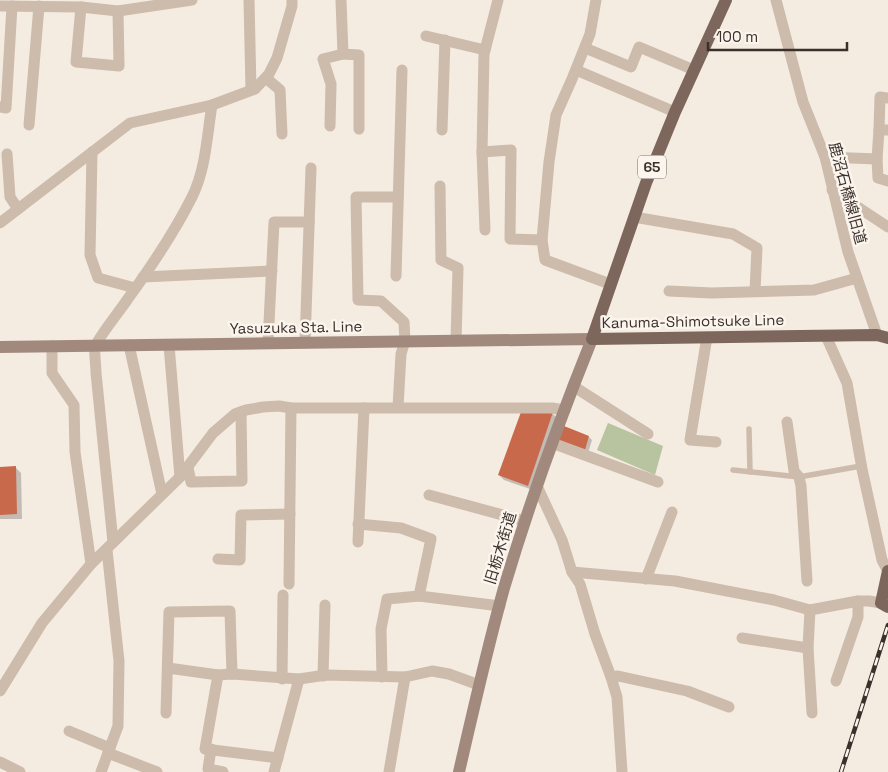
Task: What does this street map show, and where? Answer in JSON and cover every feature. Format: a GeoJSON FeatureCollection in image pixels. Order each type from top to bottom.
{"type":"FeatureCollection","features":[{"type":"Feature","properties":{"kind":"main road","name":"Kanuma-Shimotsuke Line"},"geometry":{"type":"LineString","coordinates":[[726,0],[675,112],[634,217],[592,339],[882,336]]}},
{"type":"Feature","properties":{"kind":"main road","name":"Yasuzuka Sta. Line"},"geometry":{"type":"LineString","coordinates":[[0,347],[592,339]]}},
{"type":"Feature","properties":{"kind":"main road","name":"旧栃木街道"},"geometry":{"type":"LineString","coordinates":[[459,772],[479,684],[525,522],[552,443],[592,339]]}},
{"type":"Feature","properties":{"kind":"main road"},"geometry":{"type":"LineString","coordinates":[[884,605],[888,571]]}},
{"type":"Feature","properties":{"kind":"street"},"geometry":{"type":"LineString","coordinates":[[0,107],[6,108],[6,6],[81,7],[118,11],[192,0]]}},
{"type":"Feature","properties":{"kind":"street"},"geometry":{"type":"LineString","coordinates":[[249,0],[251,90]]}},
{"type":"Feature","properties":{"kind":"street"},"geometry":{"type":"LineString","coordinates":[[0,223],[130,123],[212,105],[255,88],[269,74],[277,58],[292,6],[292,0]]}},
{"type":"Feature","properties":{"kind":"street"},"geometry":{"type":"LineString","coordinates":[[341,0],[343,54]]}},
{"type":"Feature","properties":{"kind":"street"},"geometry":{"type":"LineString","coordinates":[[485,230],[482,152],[485,50],[498,0]]}},
{"type":"Feature","properties":{"kind":"street"},"geometry":{"type":"LineString","coordinates":[[596,0],[590,34],[556,115],[549,162],[542,240],[545,260],[610,284]]}},
{"type":"Feature","properties":{"kind":"street","name":"鹿沼石橋線旧道"},"geometry":{"type":"LineString","coordinates":[[776,0],[803,102],[825,157],[848,252],[882,336]]}},
{"type":"Feature","properties":{"kind":"street"},"geometry":{"type":"LineString","coordinates":[[29,125],[39,6]]}},
{"type":"Feature","properties":{"kind":"street"},"geometry":{"type":"LineString","coordinates":[[81,7],[76,62],[119,66],[118,11]]}},
{"type":"Feature","properties":{"kind":"street"},"geometry":{"type":"LineString","coordinates":[[426,36],[485,50]]}},
{"type":"Feature","properties":{"kind":"street"},"geometry":{"type":"LineString","coordinates":[[442,130],[445,40]]}},
{"type":"Feature","properties":{"kind":"street"},"geometry":{"type":"LineString","coordinates":[[585,48],[631,67],[639,47],[694,70]]}},
{"type":"Feature","properties":{"kind":"street"},"geometry":{"type":"LineString","coordinates":[[330,126],[331,84],[322,59],[343,54],[359,55],[358,129]]}},
{"type":"Feature","properties":{"kind":"street"},"geometry":{"type":"LineString","coordinates":[[396,276],[402,70]]}},
{"type":"Feature","properties":{"kind":"street"},"geometry":{"type":"LineString","coordinates":[[576,70],[675,112]]}},
{"type":"Feature","properties":{"kind":"street"},"geometry":{"type":"LineString","coordinates":[[266,78],[280,90],[282,134]]}},
{"type":"Feature","properties":{"kind":"street"},"geometry":{"type":"LineString","coordinates":[[888,98],[880,97],[884,130],[877,159],[878,178],[888,181]]}},
{"type":"Feature","properties":{"kind":"street"},"geometry":{"type":"LineString","coordinates":[[101,772],[118,726],[119,661],[96,373],[96,346],[116,313],[164,246],[193,196],[202,170],[212,105]]}},
{"type":"Feature","properties":{"kind":"street"},"geometry":{"type":"LineString","coordinates":[[482,152],[510,150],[510,239],[542,240]]}},
{"type":"Feature","properties":{"kind":"street"},"geometry":{"type":"LineString","coordinates":[[92,152],[90,255],[98,278],[135,288]]}},
{"type":"Feature","properties":{"kind":"street"},"geometry":{"type":"LineString","coordinates":[[7,154],[10,197],[18,209]]}},
{"type":"Feature","properties":{"kind":"street"},"geometry":{"type":"LineString","coordinates":[[825,157],[877,159]]}},
{"type":"Feature","properties":{"kind":"street"},"geometry":{"type":"LineString","coordinates":[[305,343],[311,168]]}},
{"type":"Feature","properties":{"kind":"street"},"geometry":{"type":"LineString","coordinates":[[440,186],[441,260],[458,268],[456,341]]}},
{"type":"Feature","properties":{"kind":"street"},"geometry":{"type":"LineString","coordinates":[[832,190],[888,228]]}},
{"type":"Feature","properties":{"kind":"street"},"geometry":{"type":"LineString","coordinates":[[398,197],[356,197],[358,300],[381,301],[404,322],[405,341],[401,354],[398,407]]}},
{"type":"Feature","properties":{"kind":"street"},"geometry":{"type":"LineString","coordinates":[[634,217],[733,234],[757,248],[755,291]]}},
{"type":"Feature","properties":{"kind":"street"},"geometry":{"type":"LineString","coordinates":[[268,343],[274,222],[309,222]]}},
{"type":"Feature","properties":{"kind":"street"},"geometry":{"type":"LineString","coordinates":[[143,277],[272,271]]}},
{"type":"Feature","properties":{"kind":"street"},"geometry":{"type":"LineString","coordinates":[[668,291],[712,293],[814,290],[857,278]]}},
{"type":"Feature","properties":{"kind":"street"},"geometry":{"type":"LineString","coordinates":[[826,336],[847,383],[861,466],[882,560],[888,571]]}},
{"type":"Feature","properties":{"kind":"street"},"geometry":{"type":"LineString","coordinates":[[707,337],[690,440],[716,442]]}},
{"type":"Feature","properties":{"kind":"street"},"geometry":{"type":"LineString","coordinates":[[129,345],[162,494]]}},
{"type":"Feature","properties":{"kind":"street"},"geometry":{"type":"LineString","coordinates":[[170,345],[180,477]]}},
{"type":"Feature","properties":{"kind":"street"},"geometry":{"type":"LineString","coordinates":[[52,346],[52,373],[74,405],[75,452],[92,564]]}},
{"type":"Feature","properties":{"kind":"street"},"geometry":{"type":"LineString","coordinates":[[573,386],[648,434]]}},
{"type":"Feature","properties":{"kind":"street"},"geometry":{"type":"LineString","coordinates":[[0,691],[42,623],[92,564],[180,477],[213,433],[235,414],[263,406],[291,408],[552,408],[565,410]]}},
{"type":"Feature","properties":{"kind":"street"},"geometry":{"type":"LineString","coordinates":[[289,584],[291,408]]}},
{"type":"Feature","properties":{"kind":"street"},"geometry":{"type":"LineString","coordinates":[[358,542],[364,408]]}},
{"type":"Feature","properties":{"kind":"street"},"geometry":{"type":"LineString","coordinates":[[188,468],[192,482],[242,481],[241,412]]}},
{"type":"Feature","properties":{"kind":"street"},"geometry":{"type":"LineString","coordinates":[[787,422],[794,470],[800,477],[807,581]]}},
{"type":"Feature","properties":{"kind":"street"},"geometry":{"type":"LineString","coordinates":[[552,443],[658,482]]}},
{"type":"Feature","properties":{"kind":"street"},"geometry":{"type":"LineString","coordinates":[[537,486],[562,540],[572,572],[580,584],[611,677],[616,698],[622,772]]}},
{"type":"Feature","properties":{"kind":"street"},"geometry":{"type":"LineString","coordinates":[[429,495],[525,522]]}},
{"type":"Feature","properties":{"kind":"street"},"geometry":{"type":"LineString","coordinates":[[646,578],[672,512]]}},
{"type":"Feature","properties":{"kind":"street"},"geometry":{"type":"LineString","coordinates":[[218,559],[240,560],[241,515],[290,514]]}},
{"type":"Feature","properties":{"kind":"street"},"geometry":{"type":"LineString","coordinates":[[358,524],[400,528],[431,539],[419,596]]}},
{"type":"Feature","properties":{"kind":"street"},"geometry":{"type":"LineString","coordinates":[[572,572],[675,581],[774,600],[810,610],[858,601],[869,601],[884,605]]}},
{"type":"Feature","properties":{"kind":"street"},"geometry":{"type":"LineString","coordinates":[[282,679],[283,595]]}},
{"type":"Feature","properties":{"kind":"street"},"geometry":{"type":"LineString","coordinates":[[382,676],[381,629],[387,599],[419,596],[500,606]]}},
{"type":"Feature","properties":{"kind":"street"},"geometry":{"type":"LineString","coordinates":[[836,681],[858,616],[858,601]]}},
{"type":"Feature","properties":{"kind":"street"},"geometry":{"type":"LineString","coordinates":[[323,676],[325,606]]}},
{"type":"Feature","properties":{"kind":"street"},"geometry":{"type":"LineString","coordinates":[[166,713],[169,612],[230,610],[232,674]]}},
{"type":"Feature","properties":{"kind":"street"},"geometry":{"type":"LineString","coordinates":[[810,610],[808,648],[812,713]]}},
{"type":"Feature","properties":{"kind":"street"},"geometry":{"type":"LineString","coordinates":[[742,638],[808,648]]}},
{"type":"Feature","properties":{"kind":"street"},"geometry":{"type":"LineString","coordinates":[[168,668],[218,675],[232,674],[282,679],[323,676],[405,677],[432,671],[449,674],[479,684]]}},
{"type":"Feature","properties":{"kind":"street"},"geometry":{"type":"LineString","coordinates":[[218,675],[205,749],[278,758]]}},
{"type":"Feature","properties":{"kind":"street"},"geometry":{"type":"LineString","coordinates":[[611,677],[618,676],[687,691],[729,707]]}},
{"type":"Feature","properties":{"kind":"street"},"geometry":{"type":"LineString","coordinates":[[389,772],[405,677]]}},
{"type":"Feature","properties":{"kind":"street"},"geometry":{"type":"LineString","coordinates":[[274,772],[299,679]]}},
{"type":"Feature","properties":{"kind":"street"},"geometry":{"type":"LineString","coordinates":[[70,731],[156,772]]}},
{"type":"Feature","properties":{"kind":"street"},"geometry":{"type":"LineString","coordinates":[[211,749],[208,769],[223,772]]}},
{"type":"Feature","properties":{"kind":"street"},"geometry":{"type":"LineString","coordinates":[[0,762],[20,772]]}},
{"type":"Feature","properties":{"kind":"lane"},"geometry":{"type":"LineString","coordinates":[[749,429],[750,472]]}},
{"type":"Feature","properties":{"kind":"lane"},"geometry":{"type":"LineString","coordinates":[[733,470],[800,477],[861,466]]}},
{"type":"Feature","properties":{"kind":"green space"},"geometry":{"type":"Polygon","coordinates":[[[608,423],[663,446],[655,475],[597,450],[608,423]]]}},
{"type":"Feature","properties":{"kind":"building"},"geometry":{"type":"Polygon","coordinates":[[[521,412],[553,412],[528,486],[498,475],[521,412]]]}},
{"type":"Feature","properties":{"kind":"building"},"geometry":{"type":"Polygon","coordinates":[[[559,424],[589,436],[585,450],[555,439],[559,424]]]}},
{"type":"Feature","properties":{"kind":"building"},"geometry":{"type":"Polygon","coordinates":[[[16,466],[17,514],[0,515],[0,467],[16,466]]]}},
{"type":"Feature","properties":{"kind":"railway"},"geometry":{"type":"LineString","coordinates":[[841,772],[888,625]]}}]}
